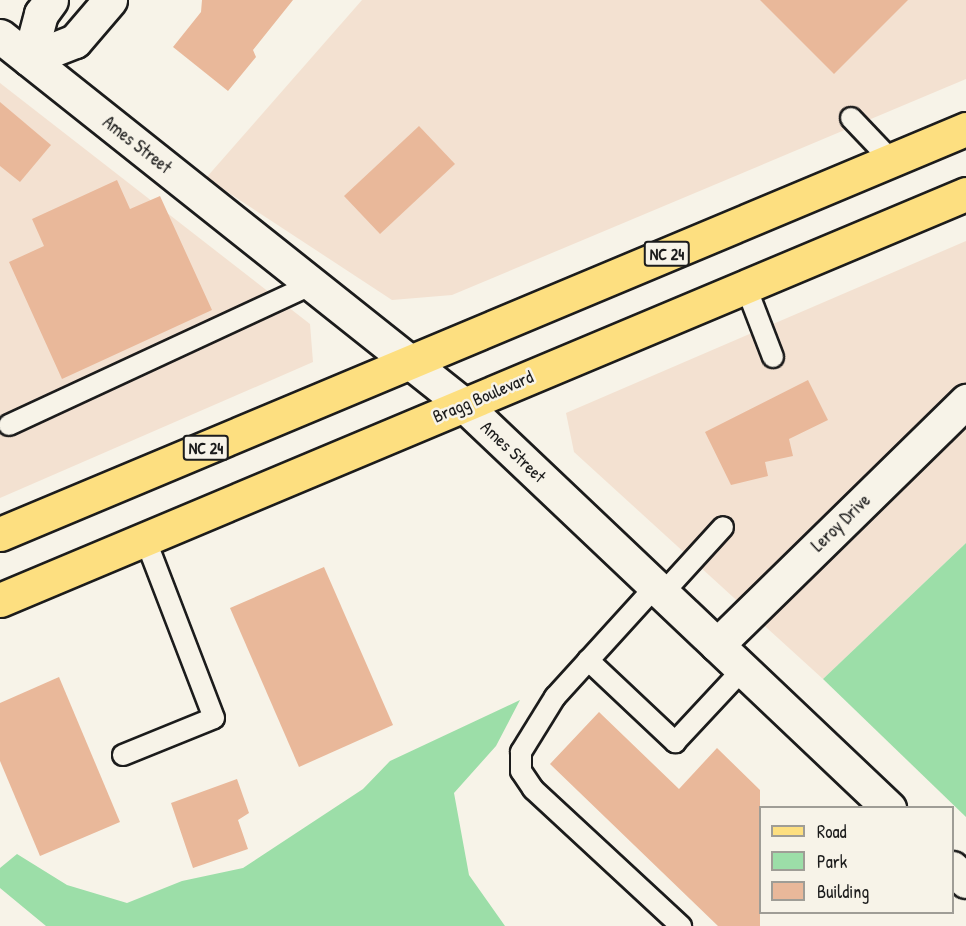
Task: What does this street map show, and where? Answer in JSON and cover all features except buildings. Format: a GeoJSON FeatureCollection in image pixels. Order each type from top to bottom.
{"type":"FeatureCollection","features":[{"type":"Feature","properties":{"kind":"main road","name":"NC 24"},"geometry":{"type":"LineString","coordinates":[[0,534],[966,129]]}},
{"type":"Feature","properties":{"kind":"main road","name":"Bragg Boulevard"},"geometry":{"type":"LineString","coordinates":[[0,600],[966,194]]}},
{"type":"Feature","properties":{"kind":"street"},"geometry":{"type":"LineString","coordinates":[[29,59],[41,14],[51,0]]}},
{"type":"Feature","properties":{"kind":"street"},"geometry":{"type":"LineString","coordinates":[[29,59],[75,41],[110,0]]}},
{"type":"Feature","properties":{"kind":"street","name":"Ames Street"},"geometry":{"type":"LineString","coordinates":[[0,36],[464,405],[888,806]]}},
{"type":"Feature","properties":{"kind":"street","name":"Leroy Drive"},"geometry":{"type":"LineString","coordinates":[[717,645],[966,401]]}},
{"type":"Feature","properties":{"kind":"street"},"geometry":{"type":"LineString","coordinates":[[954,870],[966,881]]}},
{"type":"Feature","properties":{"kind":"lane"},"geometry":{"type":"LineString","coordinates":[[851,118],[891,160]]}},
{"type":"Feature","properties":{"kind":"lane"},"geometry":{"type":"LineString","coordinates":[[9,425],[313,284]]}},
{"type":"Feature","properties":{"kind":"lane"},"geometry":{"type":"LineString","coordinates":[[746,287],[773,357]]}},
{"type":"Feature","properties":{"kind":"lane"},"geometry":{"type":"LineString","coordinates":[[681,926],[533,789],[521,771],[521,752],[555,697],[588,660],[723,527]]}},
{"type":"Feature","properties":{"kind":"lane"},"geometry":{"type":"LineString","coordinates":[[123,754],[214,718],[145,538]]}},
{"type":"Feature","properties":{"kind":"lane"},"geometry":{"type":"LineString","coordinates":[[588,660],[675,742],[743,669]]}},
{"type":"Feature","properties":{"kind":"shaded area"},"geometry":{"type":"Polygon","coordinates":[[[362,0],[966,0],[966,79],[452,295],[392,300],[206,178],[362,0]]]}},
{"type":"Feature","properties":{"kind":"shaded area"},"geometry":{"type":"Polygon","coordinates":[[[0,83],[310,324],[313,362],[0,498],[0,83]]]}},
{"type":"Feature","properties":{"kind":"shaded area"},"geometry":{"type":"Polygon","coordinates":[[[966,241],[966,543],[823,679],[574,452],[566,413],[966,241]]]}},
{"type":"Feature","properties":{"kind":"green space"},"geometry":{"type":"Polygon","coordinates":[[[966,543],[966,817],[823,679],[966,543]]]}},
{"type":"Feature","properties":{"kind":"green space"},"geometry":{"type":"Polygon","coordinates":[[[520,700],[496,746],[454,793],[469,875],[505,926],[46,926],[0,888],[0,868],[17,854],[67,885],[127,903],[182,881],[243,868],[363,789],[390,761],[520,700]]]}}]}
